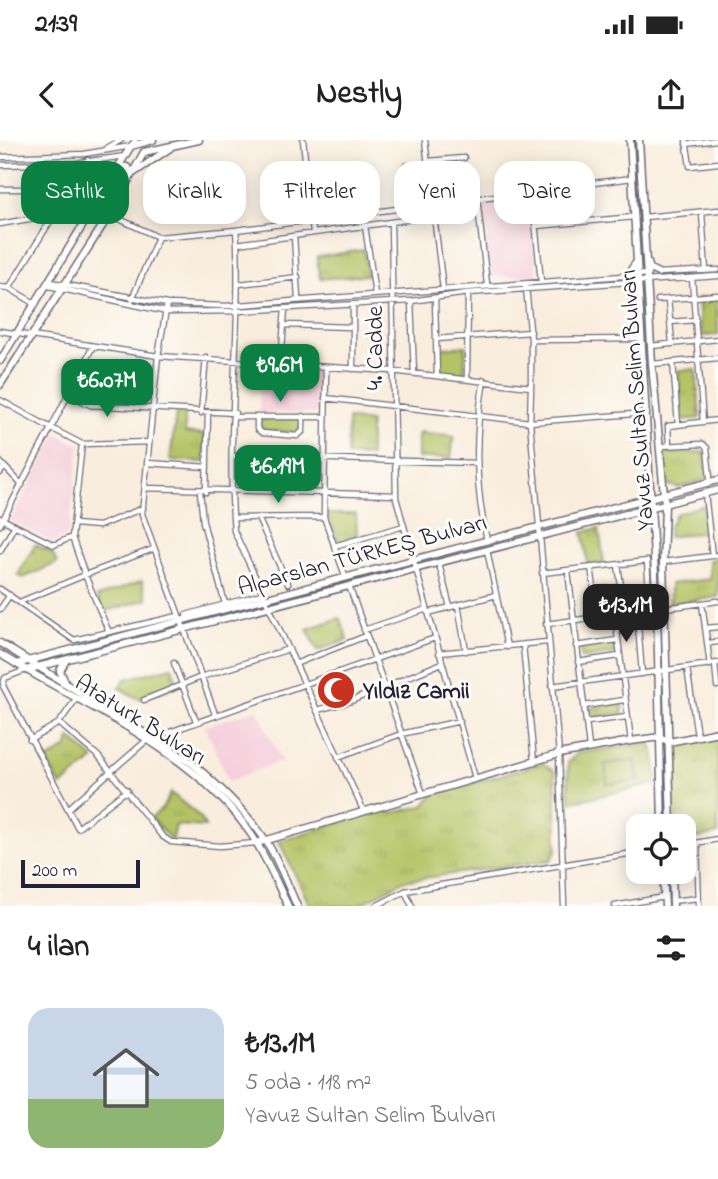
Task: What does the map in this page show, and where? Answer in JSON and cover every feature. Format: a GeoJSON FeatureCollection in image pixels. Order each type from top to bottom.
{"type":"FeatureCollection","features":[{"type":"Feature","properties":{"kind":"main road"},"geometry":{"type":"LineString","coordinates":[[122,161],[133,143],[151,140]]}},
{"type":"Feature","properties":{"kind":"main road"},"geometry":{"type":"LineString","coordinates":[[129,179],[151,140]]}},
{"type":"Feature","properties":{"kind":"main road"},"geometry":{"type":"LineString","coordinates":[[125,156],[200,140]]}},
{"type":"Feature","properties":{"kind":"main road","name":"Yavuz Sultan Selim Bulvarı"},"geometry":{"type":"LineString","coordinates":[[630,140],[637,279],[648,413],[662,814]]}},
{"type":"Feature","properties":{"kind":"main road","name":"Yavuz Sultan Selim Bulvarı"},"geometry":{"type":"LineString","coordinates":[[639,140],[652,364],[665,505],[663,562],[671,814]]}},
{"type":"Feature","properties":{"kind":"main road"},"geometry":{"type":"LineString","coordinates":[[132,174],[174,145]]}},
{"type":"Feature","properties":{"kind":"main road"},"geometry":{"type":"LineString","coordinates":[[129,170],[132,174]]}},
{"type":"Feature","properties":{"kind":"main road"},"geometry":{"type":"LineString","coordinates":[[632,178],[642,177]]}},
{"type":"Feature","properties":{"kind":"main road"},"geometry":{"type":"LineString","coordinates":[[0,361],[86,224]]}},
{"type":"Feature","properties":{"kind":"main road"},"geometry":{"type":"LineString","coordinates":[[0,385],[104,224]]}},
{"type":"Feature","properties":{"kind":"main road"},"geometry":{"type":"LineString","coordinates":[[646,259],[650,269],[658,273]]}},
{"type":"Feature","properties":{"kind":"main road"},"geometry":{"type":"LineString","coordinates":[[627,276],[636,262]]}},
{"type":"Feature","properties":{"kind":"main road","name":"Alparslan TÜRKEŞ Bulvarı"},"geometry":{"type":"LineString","coordinates":[[16,664],[718,480]]}},
{"type":"Feature","properties":{"kind":"main road"},"geometry":{"type":"LineString","coordinates":[[26,670],[181,622],[269,607],[718,490]]}},
{"type":"Feature","properties":{"kind":"main road"},"geometry":{"type":"LineString","coordinates":[[0,643],[208,776],[232,798],[265,839],[297,906]]}},
{"type":"Feature","properties":{"kind":"main road","name":"Ataturk Bulvarı"},"geometry":{"type":"LineString","coordinates":[[0,654],[150,739],[204,781],[227,804],[257,843],[288,906]]}},
{"type":"Feature","properties":{"kind":"main road"},"geometry":{"type":"LineString","coordinates":[[67,686],[60,671],[69,658]]}},
{"type":"Feature","properties":{"kind":"main road"},"geometry":{"type":"LineString","coordinates":[[257,843],[559,754],[631,741],[660,737],[669,741],[718,732]]}},
{"type":"Feature","properties":{"kind":"main road"},"geometry":{"type":"LineString","coordinates":[[663,884],[665,906]]}},
{"type":"Feature","properties":{"kind":"main road"},"geometry":{"type":"LineString","coordinates":[[672,884],[673,904]]}},
{"type":"Feature","properties":{"kind":"street"},"geometry":{"type":"LineString","coordinates":[[103,151],[121,140]]}},
{"type":"Feature","properties":{"kind":"street"},"geometry":{"type":"LineString","coordinates":[[303,140],[305,161]]}},
{"type":"Feature","properties":{"kind":"street"},"geometry":{"type":"LineString","coordinates":[[425,140],[428,161]]}},
{"type":"Feature","properties":{"kind":"street"},"geometry":{"type":"LineString","coordinates":[[716,140],[686,142],[688,163],[691,167],[718,163]]}},
{"type":"Feature","properties":{"kind":"street"},"geometry":{"type":"LineString","coordinates":[[0,157],[103,151],[133,143]]}},
{"type":"Feature","properties":{"kind":"street"},"geometry":{"type":"LineString","coordinates":[[94,161],[125,156]]}},
{"type":"Feature","properties":{"kind":"street"},"geometry":{"type":"LineString","coordinates":[[437,161],[464,158]]}},
{"type":"Feature","properties":{"kind":"street"},"geometry":{"type":"LineString","coordinates":[[0,165],[21,164]]}},
{"type":"Feature","properties":{"kind":"street"},"geometry":{"type":"LineString","coordinates":[[595,183],[632,178]]}},
{"type":"Feature","properties":{"kind":"street"},"geometry":{"type":"LineString","coordinates":[[0,189],[21,188]]}},
{"type":"Feature","properties":{"kind":"street"},"geometry":{"type":"LineString","coordinates":[[644,217],[718,210]]}},
{"type":"Feature","properties":{"kind":"street"},"geometry":{"type":"LineString","coordinates":[[702,213],[705,271]]}},
{"type":"Feature","properties":{"kind":"street"},"geometry":{"type":"LineString","coordinates":[[541,282],[536,226],[634,217]]}},
{"type":"Feature","properties":{"kind":"street"},"geometry":{"type":"LineString","coordinates":[[0,224],[21,220]]}},
{"type":"Feature","properties":{"kind":"street","name":"4. Cadde"},"geometry":{"type":"LineString","coordinates":[[391,222],[392,404],[396,495],[475,778]]}},
{"type":"Feature","properties":{"kind":"street"},"geometry":{"type":"LineString","coordinates":[[237,244],[394,222]]}},
{"type":"Feature","properties":{"kind":"street"},"geometry":{"type":"LineString","coordinates":[[129,223],[158,237],[281,224]]}},
{"type":"Feature","properties":{"kind":"street"},"geometry":{"type":"LineString","coordinates":[[9,288],[48,224]]}},
{"type":"Feature","properties":{"kind":"street"},"geometry":{"type":"LineString","coordinates":[[312,224],[313,234]]}},
{"type":"Feature","properties":{"kind":"street"},"geometry":{"type":"LineString","coordinates":[[435,224],[443,289]]}},
{"type":"Feature","properties":{"kind":"street"},"geometry":{"type":"LineString","coordinates":[[478,224],[487,284]]}},
{"type":"Feature","properties":{"kind":"street"},"geometry":{"type":"LineString","coordinates":[[365,226],[375,294]]}},
{"type":"Feature","properties":{"kind":"street"},"geometry":{"type":"LineString","coordinates":[[236,230],[239,308],[234,359],[233,518],[241,552],[289,649],[363,812]]}},
{"type":"Feature","properties":{"kind":"street"},"geometry":{"type":"LineString","coordinates":[[294,236],[298,298]]}},
{"type":"Feature","properties":{"kind":"street"},"geometry":{"type":"LineString","coordinates":[[132,299],[158,237]]}},
{"type":"Feature","properties":{"kind":"street"},"geometry":{"type":"LineString","coordinates":[[64,287],[167,304],[285,308],[435,299],[526,286],[637,279],[658,273],[718,270]]}},
{"type":"Feature","properties":{"kind":"street"},"geometry":{"type":"LineString","coordinates":[[50,284],[167,312],[239,308],[298,298],[487,284],[526,286],[541,282],[627,276],[637,279]]}},
{"type":"Feature","properties":{"kind":"street"},"geometry":{"type":"LineString","coordinates":[[647,277],[718,276]]}},
{"type":"Feature","properties":{"kind":"street"},"geometry":{"type":"LineString","coordinates":[[239,284],[298,277]]}},
{"type":"Feature","properties":{"kind":"street"},"geometry":{"type":"LineString","coordinates":[[692,278],[703,422]]}},
{"type":"Feature","properties":{"kind":"street"},"geometry":{"type":"LineString","coordinates":[[526,286],[531,332],[530,422],[541,526],[547,642],[559,754],[564,906]]}},
{"type":"Feature","properties":{"kind":"street"},"geometry":{"type":"LineString","coordinates":[[0,287],[9,288],[37,304]]}},
{"type":"Feature","properties":{"kind":"street"},"geometry":{"type":"LineString","coordinates":[[467,378],[468,293]]}},
{"type":"Feature","properties":{"kind":"street"},"geometry":{"type":"LineString","coordinates":[[658,300],[718,295]]}},
{"type":"Feature","properties":{"kind":"street"},"geometry":{"type":"LineString","coordinates":[[435,299],[437,376]]}},
{"type":"Feature","properties":{"kind":"street"},"geometry":{"type":"LineString","coordinates":[[668,299],[672,343]]}},
{"type":"Feature","properties":{"kind":"street"},"geometry":{"type":"LineString","coordinates":[[411,301],[414,373]]}},
{"type":"Feature","properties":{"kind":"street"},"geometry":{"type":"LineString","coordinates":[[167,304],[158,356],[143,508],[153,549],[215,714]]}},
{"type":"Feature","properties":{"kind":"street"},"geometry":{"type":"LineString","coordinates":[[353,304],[353,369]]}},
{"type":"Feature","properties":{"kind":"street"},"geometry":{"type":"LineString","coordinates":[[281,364],[285,308]]}},
{"type":"Feature","properties":{"kind":"street"},"geometry":{"type":"LineString","coordinates":[[670,322],[696,320]]}},
{"type":"Feature","properties":{"kind":"street"},"geometry":{"type":"LineString","coordinates":[[285,324],[352,327]]}},
{"type":"Feature","properties":{"kind":"street"},"geometry":{"type":"LineString","coordinates":[[0,331],[158,356],[392,370],[531,387]]}},
{"type":"Feature","properties":{"kind":"street"},"geometry":{"type":"LineString","coordinates":[[436,339],[531,332]]}},
{"type":"Feature","properties":{"kind":"street"},"geometry":{"type":"LineString","coordinates":[[652,346],[718,338]]}},
{"type":"Feature","properties":{"kind":"street"},"geometry":{"type":"LineString","coordinates":[[531,340],[642,339]]}},
{"type":"Feature","properties":{"kind":"street"},"geometry":{"type":"LineString","coordinates":[[72,537],[54,545],[1,520],[71,395],[93,346]]}},
{"type":"Feature","properties":{"kind":"street"},"geometry":{"type":"LineString","coordinates":[[201,413],[206,357]]}},
{"type":"Feature","properties":{"kind":"street"},"geometry":{"type":"LineString","coordinates":[[652,364],[718,358]]}},
{"type":"Feature","properties":{"kind":"street"},"geometry":{"type":"LineString","coordinates":[[673,362],[678,424]]}},
{"type":"Feature","properties":{"kind":"street"},"geometry":{"type":"LineString","coordinates":[[326,367],[324,517],[346,579]]}},
{"type":"Feature","properties":{"kind":"street"},"geometry":{"type":"LineString","coordinates":[[484,380],[478,414],[475,463],[478,499],[487,541]]}},
{"type":"Feature","properties":{"kind":"street"},"geometry":{"type":"LineString","coordinates":[[71,395],[90,405],[257,417],[325,417]]}},
{"type":"Feature","properties":{"kind":"street"},"geometry":{"type":"LineString","coordinates":[[325,398],[530,422],[648,413]]}},
{"type":"Feature","properties":{"kind":"street"},"geometry":{"type":"LineString","coordinates":[[0,400],[82,444],[149,442]]}},
{"type":"Feature","properties":{"kind":"street"},"geometry":{"type":"LineString","coordinates":[[208,413],[203,522],[225,604]]}},
{"type":"Feature","properties":{"kind":"street"},"geometry":{"type":"LineString","coordinates":[[257,417],[257,429],[261,433],[297,436],[303,431],[303,416]]}},
{"type":"Feature","properties":{"kind":"street"},"geometry":{"type":"LineString","coordinates":[[669,446],[668,426],[718,420]]}},
{"type":"Feature","properties":{"kind":"street"},"geometry":{"type":"LineString","coordinates":[[82,444],[72,537],[108,630]]}},
{"type":"Feature","properties":{"kind":"street"},"geometry":{"type":"LineString","coordinates":[[659,446],[703,444],[707,448],[710,477]]}},
{"type":"Feature","properties":{"kind":"street"},"geometry":{"type":"LineString","coordinates":[[233,456],[475,463]]}},
{"type":"Feature","properties":{"kind":"street"},"geometry":{"type":"LineString","coordinates":[[147,463],[207,467]]}},
{"type":"Feature","properties":{"kind":"street"},"geometry":{"type":"LineString","coordinates":[[2,464],[22,485]]}},
{"type":"Feature","properties":{"kind":"street"},"geometry":{"type":"LineString","coordinates":[[0,473],[2,464]]}},
{"type":"Feature","properties":{"kind":"street"},"geometry":{"type":"LineString","coordinates":[[145,488],[232,493],[396,495]]}},
{"type":"Feature","properties":{"kind":"street"},"geometry":{"type":"LineString","coordinates":[[663,562],[715,556],[705,494]]}},
{"type":"Feature","properties":{"kind":"street"},"geometry":{"type":"LineString","coordinates":[[74,524],[99,526],[143,508]]}},
{"type":"Feature","properties":{"kind":"street"},"geometry":{"type":"LineString","coordinates":[[233,518],[324,517]]}},
{"type":"Feature","properties":{"kind":"street"},"geometry":{"type":"LineString","coordinates":[[258,518],[288,584]]}},
{"type":"Feature","properties":{"kind":"street"},"geometry":{"type":"LineString","coordinates":[[0,551],[15,525]]}},
{"type":"Feature","properties":{"kind":"street"},"geometry":{"type":"LineString","coordinates":[[334,546],[404,526]]}},
{"type":"Feature","properties":{"kind":"street"},"geometry":{"type":"LineString","coordinates":[[21,602],[153,549]]}},
{"type":"Feature","properties":{"kind":"street"},"geometry":{"type":"LineString","coordinates":[[487,550],[507,647]]}},
{"type":"Feature","properties":{"kind":"street"},"geometry":{"type":"LineString","coordinates":[[542,573],[647,561],[653,610]]}},
{"type":"Feature","properties":{"kind":"street"},"geometry":{"type":"LineString","coordinates":[[439,564],[450,607]]}},
{"type":"Feature","properties":{"kind":"street"},"geometry":{"type":"LineString","coordinates":[[618,565],[625,614]]}},
{"type":"Feature","properties":{"kind":"street"},"geometry":{"type":"LineString","coordinates":[[592,568],[597,618]]}},
{"type":"Feature","properties":{"kind":"street"},"geometry":{"type":"LineString","coordinates":[[568,571],[589,747]]}},
{"type":"Feature","properties":{"kind":"street"},"geometry":{"type":"LineString","coordinates":[[349,586],[423,794]]}},
{"type":"Feature","properties":{"kind":"street"},"geometry":{"type":"LineString","coordinates":[[594,590],[622,587]]}},
{"type":"Feature","properties":{"kind":"street"},"geometry":{"type":"LineString","coordinates":[[0,589],[74,640],[108,630],[181,622]]}},
{"type":"Feature","properties":{"kind":"street"},"geometry":{"type":"LineString","coordinates":[[0,609],[9,595]]}},
{"type":"Feature","properties":{"kind":"street"},"geometry":{"type":"LineString","coordinates":[[295,664],[365,633],[427,611],[496,595]]}},
{"type":"Feature","properties":{"kind":"street"},"geometry":{"type":"LineString","coordinates":[[186,614],[264,597]]}},
{"type":"Feature","properties":{"kind":"street"},"geometry":{"type":"LineString","coordinates":[[546,624],[718,601]]}},
{"type":"Feature","properties":{"kind":"street"},"geometry":{"type":"LineString","coordinates":[[702,603],[718,687]]}},
{"type":"Feature","properties":{"kind":"street"},"geometry":{"type":"LineString","coordinates":[[458,605],[466,651]]}},
{"type":"Feature","properties":{"kind":"street"},"geometry":{"type":"LineString","coordinates":[[636,613],[642,674]]}},
{"type":"Feature","properties":{"kind":"street"},"geometry":{"type":"LineString","coordinates":[[615,615],[631,741]]}},
{"type":"Feature","properties":{"kind":"street"},"geometry":{"type":"LineString","coordinates":[[706,628],[718,626]]}},
{"type":"Feature","properties":{"kind":"street"},"geometry":{"type":"LineString","coordinates":[[69,808],[150,739],[375,657],[435,638]]}},
{"type":"Feature","properties":{"kind":"street"},"geometry":{"type":"LineString","coordinates":[[576,646],[617,640]]}},
{"type":"Feature","properties":{"kind":"street"},"geometry":{"type":"LineString","coordinates":[[439,653],[547,642]]}},
{"type":"Feature","properties":{"kind":"street"},"geometry":{"type":"LineString","coordinates":[[708,643],[718,642]]}},
{"type":"Feature","properties":{"kind":"street"},"geometry":{"type":"LineString","coordinates":[[523,645],[525,696],[534,763]]}},
{"type":"Feature","properties":{"kind":"street"},"geometry":{"type":"LineString","coordinates":[[145,700],[201,677],[289,649]]}},
{"type":"Feature","properties":{"kind":"street"},"geometry":{"type":"LineString","coordinates":[[578,662],[619,656]]}},
{"type":"Feature","properties":{"kind":"street"},"geometry":{"type":"LineString","coordinates":[[174,663],[196,721]]}},
{"type":"Feature","properties":{"kind":"street"},"geometry":{"type":"LineString","coordinates":[[317,710],[342,704],[442,663]]}},
{"type":"Feature","properties":{"kind":"street"},"geometry":{"type":"LineString","coordinates":[[552,686],[714,664]]}},
{"type":"Feature","properties":{"kind":"street"},"geometry":{"type":"LineString","coordinates":[[687,668],[697,735]]}},
{"type":"Feature","properties":{"kind":"street"},"geometry":{"type":"LineString","coordinates":[[26,670],[5,678],[3,686],[78,828],[127,790]]}},
{"type":"Feature","properties":{"kind":"street"},"geometry":{"type":"LineString","coordinates":[[30,740],[59,723],[76,699]]}},
{"type":"Feature","properties":{"kind":"street"},"geometry":{"type":"LineString","coordinates":[[584,706],[624,700]]}},
{"type":"Feature","properties":{"kind":"street"},"geometry":{"type":"LineString","coordinates":[[587,722],[627,717]]}},
{"type":"Feature","properties":{"kind":"street"},"geometry":{"type":"LineString","coordinates":[[338,757],[401,734],[460,721]]}},
{"type":"Feature","properties":{"kind":"street"},"geometry":{"type":"LineString","coordinates":[[59,723],[111,771],[162,836],[171,842],[220,846],[257,843]]}},
{"type":"Feature","properties":{"kind":"street"},"geometry":{"type":"LineString","coordinates":[[699,906],[697,843],[718,839]]}},
{"type":"Feature","properties":{"kind":"street"},"geometry":{"type":"LineString","coordinates":[[376,906],[405,891],[563,862],[626,854]]}},
{"type":"Feature","properties":{"kind":"street"},"geometry":{"type":"LineString","coordinates":[[405,891],[412,906]]}},
{"type":"Feature","properties":{"kind":"street"},"geometry":{"type":"LineString","coordinates":[[615,906],[638,904],[663,897]]}},
{"type":"Feature","properties":{"kind":"street"},"geometry":{"type":"LineString","coordinates":[[673,904],[698,898]]}},
{"type":"Feature","properties":{"kind":"shaded area"},"geometry":{"type":"Polygon","coordinates":[[[494,201],[494,224],[531,224],[537,275],[487,277],[480,203],[494,201]]]}},
{"type":"Feature","properties":{"kind":"shaded area"},"geometry":{"type":"Polygon","coordinates":[[[259,365],[321,369],[321,414],[259,412],[259,365]]]}},
{"type":"Feature","properties":{"kind":"shaded area"},"geometry":{"type":"Polygon","coordinates":[[[57,434],[80,445],[68,535],[53,543],[10,521],[57,434]]]}},
{"type":"Feature","properties":{"kind":"shaded area"},"geometry":{"type":"Polygon","coordinates":[[[257,709],[282,761],[229,781],[205,726],[257,709]]]}},
{"type":"Feature","properties":{"kind":"green space"},"geometry":{"type":"Polygon","coordinates":[[[364,250],[368,275],[320,279],[317,257],[364,250]]]}},
{"type":"Feature","properties":{"kind":"green space"},"geometry":{"type":"Polygon","coordinates":[[[717,297],[718,335],[701,336],[698,298],[717,297]]]}},
{"type":"Feature","properties":{"kind":"green space"},"geometry":{"type":"Polygon","coordinates":[[[466,346],[464,376],[440,373],[440,348],[466,346]]]}},
{"type":"Feature","properties":{"kind":"green space"},"geometry":{"type":"Polygon","coordinates":[[[696,369],[700,418],[682,420],[678,371],[696,369]]]}},
{"type":"Feature","properties":{"kind":"green space"},"geometry":{"type":"Polygon","coordinates":[[[108,377],[134,379],[131,405],[96,402],[108,377]]]}},
{"type":"Feature","properties":{"kind":"green space"},"geometry":{"type":"Polygon","coordinates":[[[176,413],[185,413],[185,433],[205,435],[204,462],[170,460],[176,413]]]}},
{"type":"Feature","properties":{"kind":"green space"},"geometry":{"type":"Polygon","coordinates":[[[301,418],[300,432],[263,431],[260,427],[260,420],[301,418]]]}},
{"type":"Feature","properties":{"kind":"green space"},"geometry":{"type":"Polygon","coordinates":[[[348,419],[370,422],[370,456],[347,455],[348,419]]]}},
{"type":"Feature","properties":{"kind":"green space"},"geometry":{"type":"Polygon","coordinates":[[[418,432],[454,436],[451,458],[418,458],[418,432]]]}},
{"type":"Feature","properties":{"kind":"green space"},"geometry":{"type":"Polygon","coordinates":[[[705,452],[708,479],[678,488],[669,485],[665,479],[664,453],[705,452]]]}},
{"type":"Feature","properties":{"kind":"green space"},"geometry":{"type":"Polygon","coordinates":[[[704,505],[706,532],[668,537],[669,527],[676,514],[704,505]]]}},
{"type":"Feature","properties":{"kind":"green space"},"geometry":{"type":"Polygon","coordinates":[[[327,514],[356,514],[357,537],[339,542],[327,514]]]}},
{"type":"Feature","properties":{"kind":"green space"},"geometry":{"type":"Polygon","coordinates":[[[599,528],[604,563],[588,565],[583,532],[599,528]]]}},
{"type":"Feature","properties":{"kind":"green space"},"geometry":{"type":"Polygon","coordinates":[[[35,545],[52,553],[57,563],[23,578],[18,575],[35,545]]]}},
{"type":"Feature","properties":{"kind":"green space"},"geometry":{"type":"Polygon","coordinates":[[[718,558],[718,597],[670,604],[670,584],[710,579],[709,560],[718,558]]]}},
{"type":"Feature","properties":{"kind":"green space"},"geometry":{"type":"Polygon","coordinates":[[[142,581],[147,599],[103,612],[97,597],[142,581]]]}},
{"type":"Feature","properties":{"kind":"green space"},"geometry":{"type":"Polygon","coordinates":[[[340,618],[348,640],[318,650],[307,629],[340,618]]]}},
{"type":"Feature","properties":{"kind":"green space"},"geometry":{"type":"Polygon","coordinates":[[[614,643],[615,653],[582,658],[580,647],[614,643]]]}},
{"type":"Feature","properties":{"kind":"green space"},"geometry":{"type":"Polygon","coordinates":[[[172,667],[178,686],[139,699],[119,688],[125,679],[172,667]]]}},
{"type":"Feature","properties":{"kind":"green space"},"geometry":{"type":"Polygon","coordinates":[[[622,703],[623,713],[589,718],[588,708],[622,703]]]}},
{"type":"Feature","properties":{"kind":"green space"},"geometry":{"type":"Polygon","coordinates":[[[718,737],[718,834],[696,839],[696,814],[675,814],[675,744],[718,737]]]}},
{"type":"Feature","properties":{"kind":"green space"},"geometry":{"type":"Polygon","coordinates":[[[70,738],[94,759],[61,786],[46,761],[68,747],[70,738]]]}},
{"type":"Feature","properties":{"kind":"green space"},"geometry":{"type":"Polygon","coordinates":[[[650,743],[655,756],[657,784],[569,802],[568,762],[578,753],[650,743]]]}},
{"type":"Feature","properties":{"kind":"green space"},"geometry":{"type":"Polygon","coordinates":[[[635,760],[638,781],[607,784],[605,764],[635,760]]]}},
{"type":"Feature","properties":{"kind":"green space"},"geometry":{"type":"Polygon","coordinates":[[[543,763],[555,772],[557,849],[551,860],[403,881],[358,906],[310,906],[279,841],[384,808],[392,813],[424,806],[434,794],[543,763]]]}},
{"type":"Feature","properties":{"kind":"green space"},"geometry":{"type":"Polygon","coordinates":[[[171,793],[200,817],[205,827],[176,825],[172,841],[151,818],[162,809],[171,793]]]}},
{"type":"Feature","properties":{"kind":"place","name":"Yıldız Camii"},"geometry":{"type":"Point","coordinates":[336,690]}}]}
